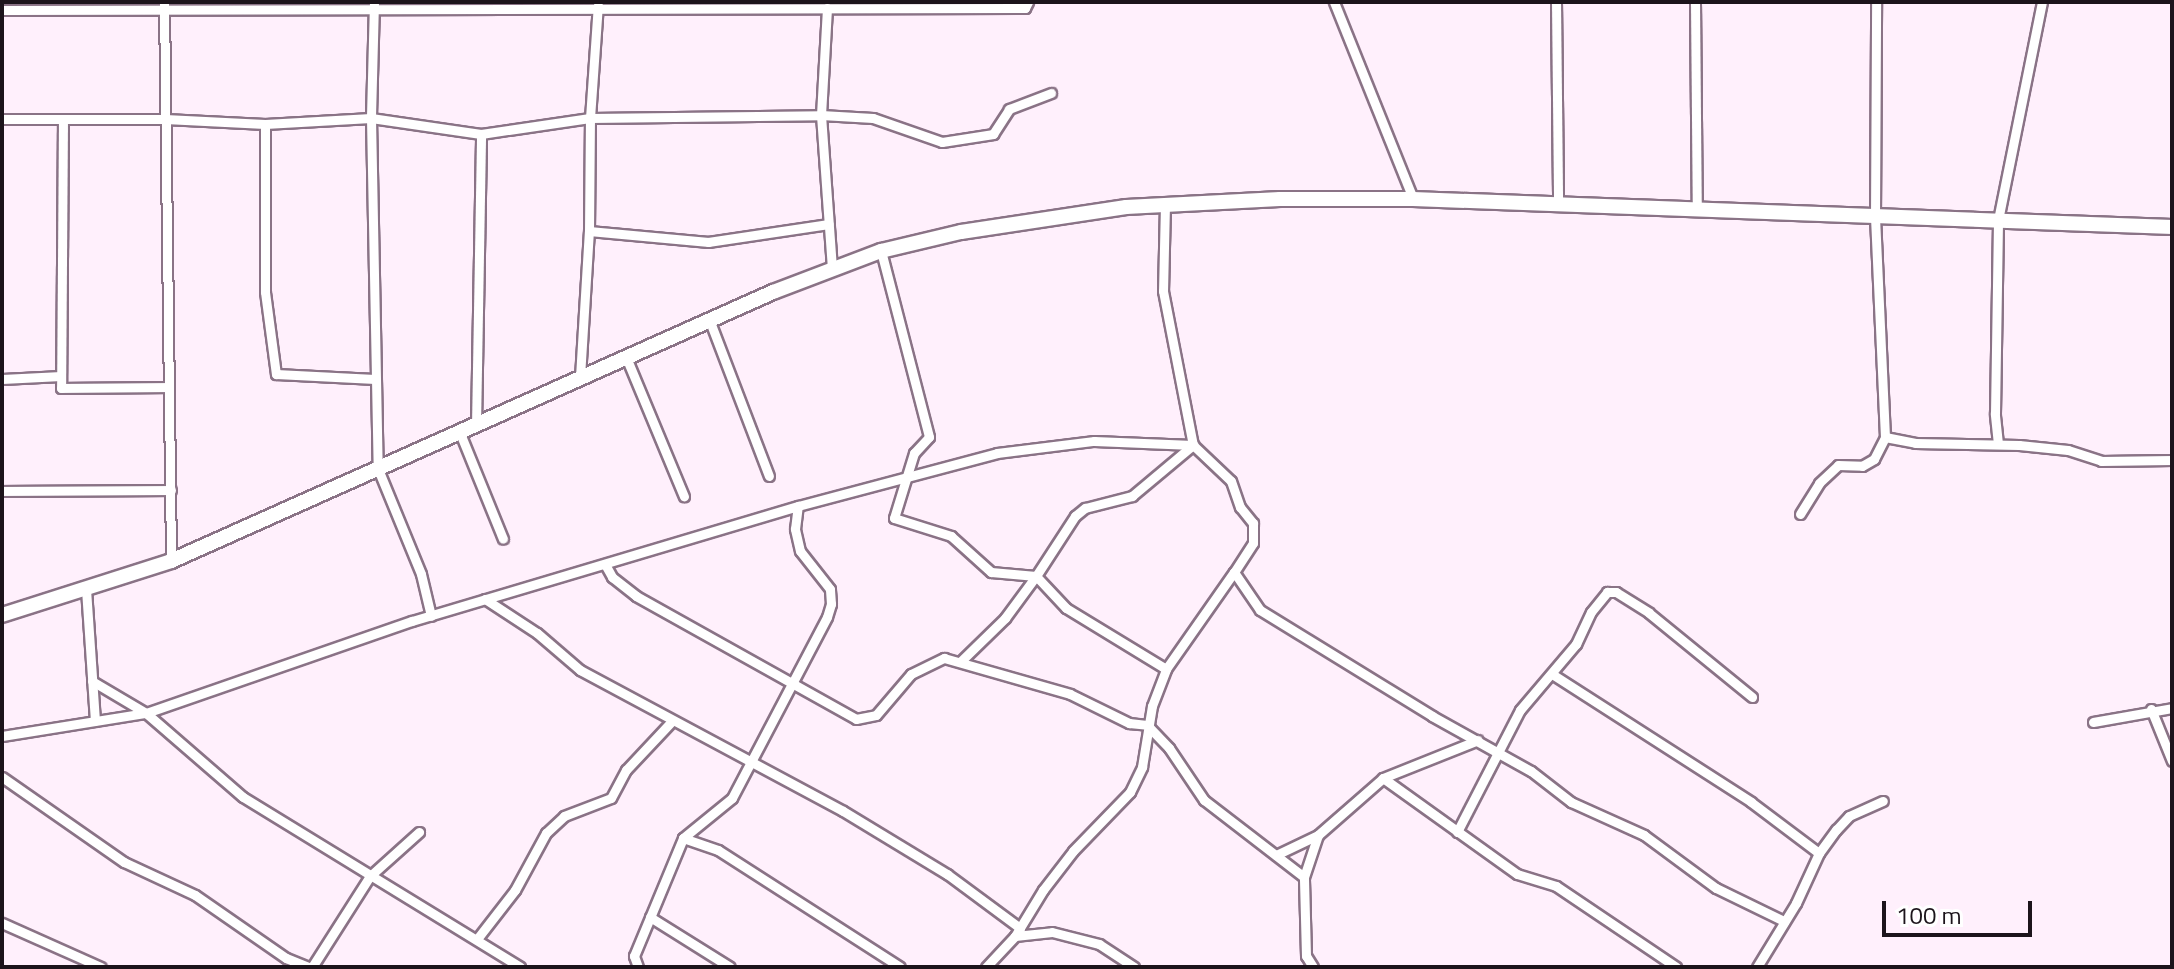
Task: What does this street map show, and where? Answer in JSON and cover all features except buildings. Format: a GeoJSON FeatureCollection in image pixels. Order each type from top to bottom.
{"type":"FeatureCollection","features":[{"type":"Feature","properties":{"kind":"highway"},"geometry":{"type":"LineString","coordinates":[[2,615],[171,561],[709,319],[832,269],[881,251],[961,232],[1126,207],[1280,199],[1413,199],[2172,227]]}},
{"type":"Feature","properties":{"kind":"street"},"geometry":{"type":"LineString","coordinates":[[2,10],[374,5],[1025,8],[1028,2]]}},
{"type":"Feature","properties":{"kind":"street"},"geometry":{"type":"LineString","coordinates":[[1334,2],[1413,199]]}},
{"type":"Feature","properties":{"kind":"street"},"geometry":{"type":"LineString","coordinates":[[1556,2],[1558,206]]}},
{"type":"Feature","properties":{"kind":"street"},"geometry":{"type":"LineString","coordinates":[[1695,2],[1697,211]]}},
{"type":"Feature","properties":{"kind":"street"},"geometry":{"type":"LineString","coordinates":[[1800,514],[1819,483],[1838,465],[1862,466],[1874,459],[1885,437],[1875,217],[1876,2]]}},
{"type":"Feature","properties":{"kind":"street"},"geometry":{"type":"LineString","coordinates":[[1998,444],[1995,413],[1998,220],[2042,2]]}},
{"type":"Feature","properties":{"kind":"street"},"geometry":{"type":"LineString","coordinates":[[374,5],[371,118],[378,469],[421,574],[431,616]]}},
{"type":"Feature","properties":{"kind":"street"},"geometry":{"type":"LineString","coordinates":[[580,377],[589,231],[590,118],[598,5]]}},
{"type":"Feature","properties":{"kind":"street"},"geometry":{"type":"LineString","coordinates":[[164,6],[171,561]]}},
{"type":"Feature","properties":{"kind":"street"},"geometry":{"type":"LineString","coordinates":[[827,8],[821,115],[832,269]]}},
{"type":"Feature","properties":{"kind":"street"},"geometry":{"type":"LineString","coordinates":[[2,119],[165,119],[265,124],[371,118],[481,134],[590,118],[821,115],[873,118],[942,142],[993,134],[1009,109],[1051,93]]}},
{"type":"Feature","properties":{"kind":"street"},"geometry":{"type":"LineString","coordinates":[[63,119],[61,388],[169,387]]}},
{"type":"Feature","properties":{"kind":"street"},"geometry":{"type":"LineString","coordinates":[[265,124],[265,292],[276,374],[375,379]]}},
{"type":"Feature","properties":{"kind":"street"},"geometry":{"type":"LineString","coordinates":[[476,426],[481,134]]}},
{"type":"Feature","properties":{"kind":"street"},"geometry":{"type":"LineString","coordinates":[[986,967],[1017,932],[1073,851],[1130,792],[1142,767],[1147,725],[1166,669],[1253,543],[1253,523],[1240,507],[1231,481],[1193,445],[1177,376],[1163,291],[1165,204]]}},
{"type":"Feature","properties":{"kind":"street"},"geometry":{"type":"LineString","coordinates":[[589,231],[708,242],[829,224]]}},
{"type":"Feature","properties":{"kind":"street"},"geometry":{"type":"LineString","coordinates":[[881,251],[929,437],[914,453],[894,518],[951,536],[991,572],[1036,576],[1066,608],[1166,669]]}},
{"type":"Feature","properties":{"kind":"street"},"geometry":{"type":"LineString","coordinates":[[709,319],[769,476]]}},
{"type":"Feature","properties":{"kind":"street"},"geometry":{"type":"LineString","coordinates":[[626,357],[684,496]]}},
{"type":"Feature","properties":{"kind":"street"},"geometry":{"type":"LineString","coordinates":[[2,379],[61,376]]}},
{"type":"Feature","properties":{"kind":"street"},"geometry":{"type":"LineString","coordinates":[[460,433],[503,539]]}},
{"type":"Feature","properties":{"kind":"street"},"geometry":{"type":"LineString","coordinates":[[1885,437],[1915,443],[1998,444],[2068,450],[2101,461],[2172,460]]}},
{"type":"Feature","properties":{"kind":"street"},"geometry":{"type":"LineString","coordinates":[[2,736],[146,713],[485,599],[606,566],[798,506],[997,453],[1094,441],[1193,445]]}},
{"type":"Feature","properties":{"kind":"street"},"geometry":{"type":"LineString","coordinates":[[961,661],[1005,618],[1075,516],[1085,508],[1132,496],[1193,445]]}},
{"type":"Feature","properties":{"kind":"street"},"geometry":{"type":"LineString","coordinates":[[2,491],[171,490]]}},
{"type":"Feature","properties":{"kind":"street"},"geometry":{"type":"LineString","coordinates":[[638,967],[634,956],[683,838],[732,798],[831,604],[830,589],[800,551],[795,529],[798,506]]}},
{"type":"Feature","properties":{"kind":"street"},"geometry":{"type":"LineString","coordinates":[[606,566],[612,577],[636,596],[856,719],[876,715],[911,674],[944,658],[1070,694],[1129,723],[1147,725],[1169,748],[1204,800],[1304,877]]}},
{"type":"Feature","properties":{"kind":"street"},"geometry":{"type":"LineString","coordinates":[[1234,572],[1260,610],[1432,716],[1497,751],[1571,802],[1644,835],[1716,888],[1784,921]]}},
{"type":"Feature","properties":{"kind":"street"},"geometry":{"type":"LineString","coordinates":[[86,589],[95,721]]}},
{"type":"Feature","properties":{"kind":"street"},"geometry":{"type":"LineString","coordinates":[[1457,832],[1520,710],[1576,644],[1591,612],[1607,592],[1616,592],[1649,613],[1752,697]]}},
{"type":"Feature","properties":{"kind":"street"},"geometry":{"type":"LineString","coordinates":[[485,599],[537,633],[580,670],[748,763],[843,811],[947,874],[1017,932],[1052,932],[1099,944],[1134,967]]}},
{"type":"Feature","properties":{"kind":"street"},"geometry":{"type":"LineString","coordinates":[[1552,674],[1751,802],[1819,853]]}},
{"type":"Feature","properties":{"kind":"street"},"geometry":{"type":"LineString","coordinates":[[92,681],[146,713],[243,797],[520,967]]}},
{"type":"Feature","properties":{"kind":"street"},"geometry":{"type":"LineString","coordinates":[[2093,722],[2151,709],[2172,708]]}},
{"type":"Feature","properties":{"kind":"street"},"geometry":{"type":"LineString","coordinates":[[2151,709],[2172,761]]}},
{"type":"Feature","properties":{"kind":"street"},"geometry":{"type":"LineString","coordinates":[[477,939],[515,890],[546,833],[564,816],[611,798],[626,770],[672,721]]}},
{"type":"Feature","properties":{"kind":"street"},"geometry":{"type":"LineString","coordinates":[[1276,855],[1318,835],[1383,778],[1478,740]]}},
{"type":"Feature","properties":{"kind":"street"},"geometry":{"type":"LineString","coordinates":[[2,777],[124,862],[195,895],[286,958],[310,967],[370,876],[419,832]]}},
{"type":"Feature","properties":{"kind":"street"},"geometry":{"type":"LineString","coordinates":[[1383,778],[1517,874],[1556,886],[1676,967]]}},
{"type":"Feature","properties":{"kind":"street"},"geometry":{"type":"LineString","coordinates":[[1757,967],[1819,853],[1849,816],[1883,801]]}},
{"type":"Feature","properties":{"kind":"street"},"geometry":{"type":"LineString","coordinates":[[1313,967],[1306,956],[1304,877],[1318,835]]}},
{"type":"Feature","properties":{"kind":"street"},"geometry":{"type":"LineString","coordinates":[[683,838],[718,850],[900,967]]}},
{"type":"Feature","properties":{"kind":"street"},"geometry":{"type":"LineString","coordinates":[[650,917],[730,967]]}},
{"type":"Feature","properties":{"kind":"street"},"geometry":{"type":"LineString","coordinates":[[2,923],[101,967]]}}]}
